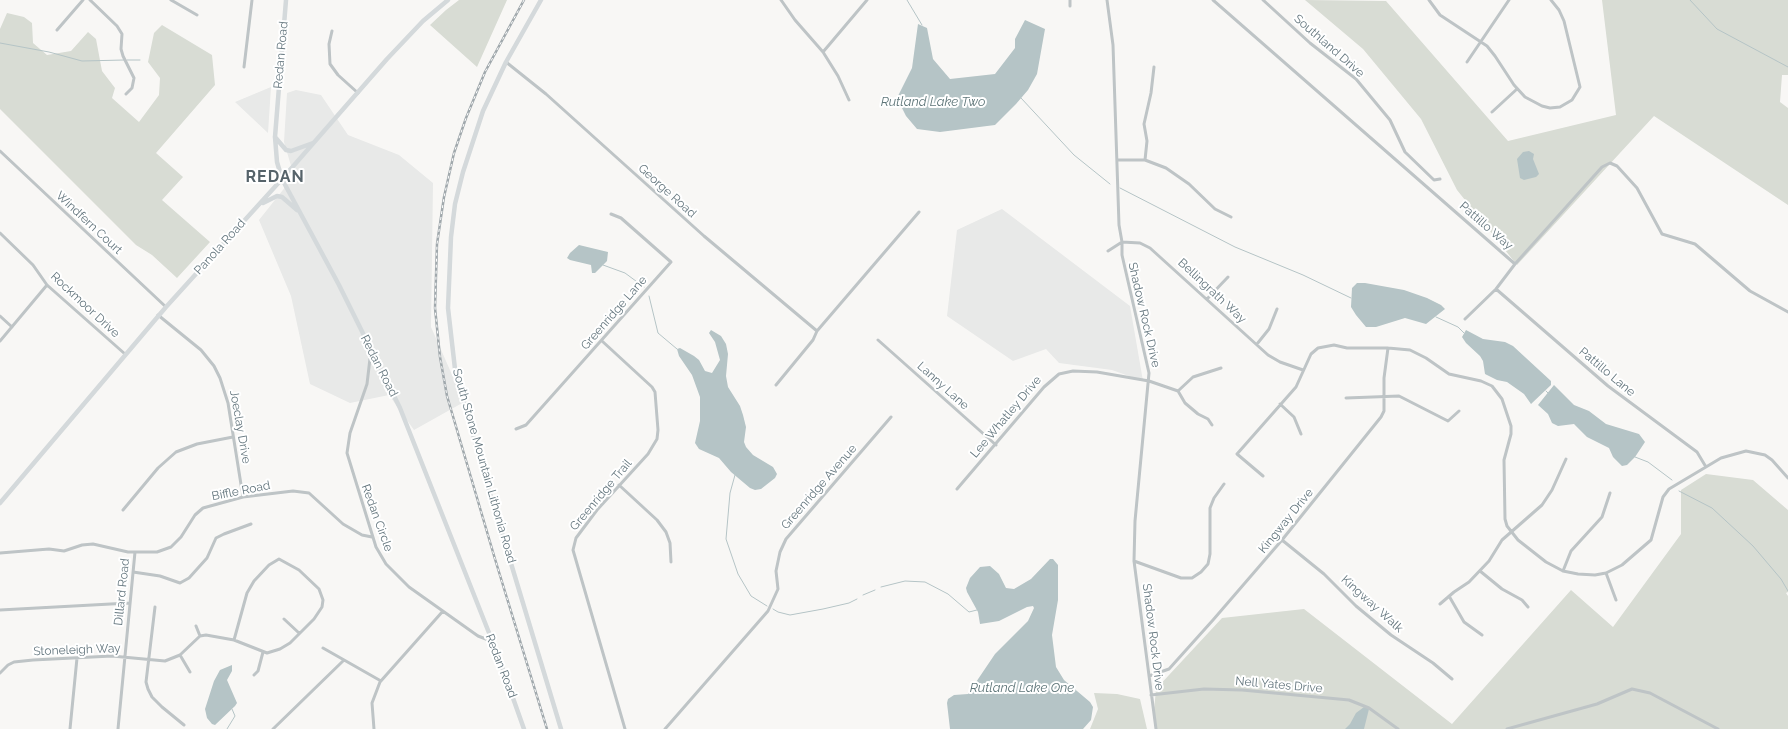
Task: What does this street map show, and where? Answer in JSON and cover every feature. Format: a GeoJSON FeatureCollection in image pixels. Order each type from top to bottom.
{"type":"FeatureCollection","features":[{"type":"Feature","properties":{"kind":"main road","name":"Redan Road"},"geometry":{"type":"LineString","coordinates":[[286,0],[275,137],[277,162],[282,178],[339,284],[400,408],[524,729]]}},
{"type":"Feature","properties":{"kind":"main road","name":"Panola Road"},"geometry":{"type":"LineString","coordinates":[[0,503],[158,315],[423,21],[448,0]]}},
{"type":"Feature","properties":{"kind":"main road","name":"South Stone Mountain Lithonia Road"},"geometry":{"type":"LineString","coordinates":[[541,0],[506,62],[479,122],[455,204],[448,269],[449,324],[455,369],[482,467],[561,729]]}},
{"type":"Feature","properties":{"kind":"main road"},"geometry":{"type":"LineString","coordinates":[[275,137],[286,150],[291,151],[314,143]]}},
{"type":"Feature","properties":{"kind":"main road"},"geometry":{"type":"LineString","coordinates":[[255,209],[268,199],[277,196],[282,197],[299,212]]}},
{"type":"Feature","properties":{"kind":"street"},"geometry":{"type":"LineString","coordinates":[[57,30],[83,0]]}},
{"type":"Feature","properties":{"kind":"street"},"geometry":{"type":"LineString","coordinates":[[90,0],[117,26],[122,34],[122,56],[134,78],[132,88],[126,94]]}},
{"type":"Feature","properties":{"kind":"street"},"geometry":{"type":"LineString","coordinates":[[171,0],[197,15]]}},
{"type":"Feature","properties":{"kind":"street"},"geometry":{"type":"LineString","coordinates":[[244,67],[252,0]]}},
{"type":"Feature","properties":{"kind":"street"},"geometry":{"type":"LineString","coordinates":[[781,0],[795,20],[823,52],[838,76],[849,100]]}},
{"type":"Feature","properties":{"kind":"street"},"geometry":{"type":"LineString","coordinates":[[823,52],[867,0]]}},
{"type":"Feature","properties":{"kind":"street"},"geometry":{"type":"LineString","coordinates":[[1070,0],[1070,6]]}},
{"type":"Feature","properties":{"kind":"street","name":"Shadow Rock Drive"},"geometry":{"type":"LineString","coordinates":[[1107,0],[1114,45],[1119,225],[1124,268],[1140,331],[1149,381],[1136,506],[1134,561],[1156,729]]}},
{"type":"Feature","properties":{"kind":"street","name":"Pattillo Way"},"geometry":{"type":"LineString","coordinates":[[1213,0],[1515,264],[1602,167],[1606,164],[1614,164],[1626,173],[1637,188],[1662,234],[1695,244],[1750,292],[1788,312]]}},
{"type":"Feature","properties":{"kind":"street","name":"Southland Drive"},"geometry":{"type":"LineString","coordinates":[[1263,0],[1310,43],[1356,79],[1390,120],[1405,152],[1434,180],[1440,179]]}},
{"type":"Feature","properties":{"kind":"street"},"geometry":{"type":"LineString","coordinates":[[1429,0],[1440,15],[1480,42],[1495,56],[1517,89],[1526,97],[1542,106],[1550,108],[1560,107],[1572,100],[1580,87],[1564,21],[1559,10],[1551,0]]}},
{"type":"Feature","properties":{"kind":"street"},"geometry":{"type":"LineString","coordinates":[[1467,62],[1509,0]]}},
{"type":"Feature","properties":{"kind":"street"},"geometry":{"type":"LineString","coordinates":[[332,31],[329,44],[330,64],[338,75],[358,93]]}},
{"type":"Feature","properties":{"kind":"street","name":"George Road"},"geometry":{"type":"LineString","coordinates":[[506,62],[546,94],[704,236],[817,331]]}},
{"type":"Feature","properties":{"kind":"street"},"geometry":{"type":"LineString","coordinates":[[1145,160],[1146,141],[1144,124],[1151,93],[1154,67]]}},
{"type":"Feature","properties":{"kind":"street"},"geometry":{"type":"LineString","coordinates":[[1492,112],[1517,89]]}},
{"type":"Feature","properties":{"kind":"street","name":"Windfern Court"},"geometry":{"type":"LineString","coordinates":[[0,151],[166,307]]}},
{"type":"Feature","properties":{"kind":"street"},"geometry":{"type":"LineString","coordinates":[[1117,160],[1145,160],[1166,168],[1177,175],[1215,209],[1231,217]]}},
{"type":"Feature","properties":{"kind":"street"},"geometry":{"type":"LineString","coordinates":[[776,385],[813,340],[817,331],[919,212]]}},
{"type":"Feature","properties":{"kind":"street","name":"Greenridge Lane"},"geometry":{"type":"LineString","coordinates":[[516,429],[526,425],[671,262],[621,218],[611,214]]}},
{"type":"Feature","properties":{"kind":"street","name":"Rockmoor Drive"},"geometry":{"type":"LineString","coordinates":[[0,233],[33,265],[48,285],[125,354]]}},
{"type":"Feature","properties":{"kind":"street"},"geometry":{"type":"LineString","coordinates":[[1108,251],[1122,242]]}},
{"type":"Feature","properties":{"kind":"street","name":"Bellingrath Way"},"geometry":{"type":"LineString","coordinates":[[1122,242],[1140,243],[1150,248],[1257,344],[1280,362],[1303,370]]}},
{"type":"Feature","properties":{"kind":"street"},"geometry":{"type":"LineString","coordinates":[[1464,319],[1496,289],[1515,264]]}},
{"type":"Feature","properties":{"kind":"street"},"geometry":{"type":"LineString","coordinates":[[1207,299],[1228,277]]}},
{"type":"Feature","properties":{"kind":"street"},"geometry":{"type":"LineString","coordinates":[[0,341],[48,285]]}},
{"type":"Feature","properties":{"kind":"street","name":"Pattillo Lane"},"geometry":{"type":"LineString","coordinates":[[1496,289],[1608,386],[1697,452],[1706,467]]}},
{"type":"Feature","properties":{"kind":"street"},"geometry":{"type":"LineString","coordinates":[[1257,344],[1269,329],[1277,309]]}},
{"type":"Feature","properties":{"kind":"street","name":"Joeclay Drive"},"geometry":{"type":"LineString","coordinates":[[158,315],[200,350],[214,366],[224,389],[243,497]]}},
{"type":"Feature","properties":{"kind":"street"},"geometry":{"type":"LineString","coordinates":[[0,316],[12,327]]}},
{"type":"Feature","properties":{"kind":"street","name":"Lanny Lane"},"geometry":{"type":"LineString","coordinates":[[878,340],[996,445]]}},
{"type":"Feature","properties":{"kind":"street","name":"Greenridge Trail"},"geometry":{"type":"LineString","coordinates":[[602,341],[652,387],[655,392],[658,430],[657,439],[648,454],[597,510],[576,538],[573,550],[625,729]]}},
{"type":"Feature","properties":{"kind":"street"},"geometry":{"type":"LineString","coordinates":[[1263,476],[1237,454],[1296,387],[1311,354],[1318,348],[1334,345],[1347,348],[1388,348],[1410,350],[1426,358],[1449,374],[1481,381],[1492,386],[1504,403],[1511,426],[1511,434],[1505,452],[1504,467],[1505,519],[1511,532],[1518,540],[1546,562],[1563,570],[1578,574],[1606,573],[1622,565],[1651,540],[1663,497],[1669,489],[1721,458],[1746,451],[1765,455],[1772,460],[1788,478]]}},
{"type":"Feature","properties":{"kind":"street","name":"Kingway Drive"},"geometry":{"type":"LineString","coordinates":[[1149,676],[1161,673],[1172,665],[1240,590],[1381,417],[1384,411],[1384,374],[1388,348]]}},
{"type":"Feature","properties":{"kind":"street","name":"Redan Circle"},"geometry":{"type":"LineString","coordinates":[[371,350],[367,384],[350,434],[347,453],[372,537],[381,557],[397,577],[443,612],[478,636],[491,641]]}},
{"type":"Feature","properties":{"kind":"street"},"geometry":{"type":"LineString","coordinates":[[1212,425],[1208,419],[1198,414],[1185,403],[1178,391],[1193,377],[1221,368]]}},
{"type":"Feature","properties":{"kind":"street","name":"Lee Whatley Drive"},"geometry":{"type":"LineString","coordinates":[[957,489],[1051,379],[1059,374],[1082,371],[1149,381],[1178,391]]}},
{"type":"Feature","properties":{"kind":"street"},"geometry":{"type":"LineString","coordinates":[[1346,398],[1399,396],[1406,398],[1422,409],[1448,421],[1459,411]]}},
{"type":"Feature","properties":{"kind":"street"},"geometry":{"type":"LineString","coordinates":[[1280,404],[1294,418],[1300,434]]}},
{"type":"Feature","properties":{"kind":"street","name":"Greenridge Avenue"},"geometry":{"type":"LineString","coordinates":[[665,729],[768,611],[778,589],[776,572],[780,552],[786,539],[891,417]]}},
{"type":"Feature","properties":{"kind":"street"},"geometry":{"type":"LineString","coordinates":[[123,510],[167,459],[176,452],[198,444],[232,437]]}},
{"type":"Feature","properties":{"kind":"street"},"geometry":{"type":"LineString","coordinates":[[1440,604],[1463,587],[1480,571],[1489,561],[1502,540],[1547,499],[1566,459]]}},
{"type":"Feature","properties":{"kind":"street"},"geometry":{"type":"LineString","coordinates":[[1134,561],[1181,578],[1192,578],[1201,572],[1208,564],[1210,554],[1210,508],[1214,498],[1224,484]]}},
{"type":"Feature","properties":{"kind":"street"},"geometry":{"type":"LineString","coordinates":[[619,485],[657,520],[666,532],[670,543],[671,562]]}},
{"type":"Feature","properties":{"kind":"street","name":"Biffle Road"},"geometry":{"type":"LineString","coordinates":[[0,553],[49,549],[64,551],[82,545],[93,544],[135,552],[158,552],[166,550],[181,537],[195,515],[203,508],[243,497],[292,491],[309,493],[342,524],[362,535],[372,537]]}},
{"type":"Feature","properties":{"kind":"street"},"geometry":{"type":"LineString","coordinates":[[1563,570],[1572,551],[1602,517],[1610,493]]}},
{"type":"Feature","properties":{"kind":"street"},"geometry":{"type":"LineString","coordinates":[[133,572],[160,576],[180,583],[189,578],[207,558],[216,538],[250,524]]}},
{"type":"Feature","properties":{"kind":"street","name":"Kingway Walk"},"geometry":{"type":"LineString","coordinates":[[1282,540],[1324,574],[1356,606],[1391,635],[1433,663],[1452,679]]}},
{"type":"Feature","properties":{"kind":"street","name":"Dillard Road"},"geometry":{"type":"LineString","coordinates":[[118,729],[135,552]]}},
{"type":"Feature","properties":{"kind":"street"},"geometry":{"type":"LineString","coordinates":[[196,626],[200,636],[206,635],[234,640],[267,653],[280,649],[290,643],[314,618],[322,607],[323,600],[319,589],[299,570],[279,559],[269,565],[254,581],[247,593],[234,640]]}},
{"type":"Feature","properties":{"kind":"street"},"geometry":{"type":"LineString","coordinates":[[1480,571],[1502,589],[1522,600],[1528,607]]}},
{"type":"Feature","properties":{"kind":"street"},"geometry":{"type":"LineString","coordinates":[[1606,573],[1616,600]]}},
{"type":"Feature","properties":{"kind":"street"},"geometry":{"type":"LineString","coordinates":[[1449,596],[1464,622],[1482,635]]}},
{"type":"Feature","properties":{"kind":"street"},"geometry":{"type":"LineString","coordinates":[[0,610],[129,603]]}},
{"type":"Feature","properties":{"kind":"street"},"geometry":{"type":"LineString","coordinates":[[155,607],[146,682],[148,689],[162,707],[184,725]]}},
{"type":"Feature","properties":{"kind":"street"},"geometry":{"type":"LineString","coordinates":[[374,729],[372,703],[375,692],[381,681],[443,612]]}},
{"type":"Feature","properties":{"kind":"street"},"geometry":{"type":"LineString","coordinates":[[284,619],[299,633]]}},
{"type":"Feature","properties":{"kind":"street","name":"Stoneleigh Way"},"geometry":{"type":"LineString","coordinates":[[0,672],[14,662],[125,657],[165,661],[180,655],[200,636]]}},
{"type":"Feature","properties":{"kind":"street"},"geometry":{"type":"LineString","coordinates":[[323,648],[343,661],[381,681]]}},
{"type":"Feature","properties":{"kind":"street"},"geometry":{"type":"LineString","coordinates":[[254,674],[258,671],[263,652]]}},
{"type":"Feature","properties":{"kind":"street"},"geometry":{"type":"LineString","coordinates":[[180,655],[190,672]]}},
{"type":"Feature","properties":{"kind":"street"},"geometry":{"type":"LineString","coordinates":[[70,729],[77,658]]}},
{"type":"Feature","properties":{"kind":"street"},"geometry":{"type":"LineString","coordinates":[[273,729],[343,661]]}},
{"type":"Feature","properties":{"kind":"street","name":"Nell Yates Drive"},"geometry":{"type":"LineString","coordinates":[[1151,695],[1204,689],[1242,690],[1349,700],[1369,708],[1398,729]]}},
{"type":"Feature","properties":{"kind":"street"},"geometry":{"type":"LineString","coordinates":[[1507,729],[1597,704],[1632,689],[1650,693],[1718,729]]}},
{"type":"Feature","properties":{"kind":"shaded area"},"geometry":{"type":"Polygon","coordinates":[[[459,0],[507,0],[477,67],[430,25],[459,0]]]}},
{"type":"Feature","properties":{"kind":"shaded area"},"geometry":{"type":"Polygon","coordinates":[[[1305,0],[1386,1],[1508,141],[1616,115],[1602,0],[1788,0],[1788,75],[1782,75],[1780,102],[1788,108],[1788,205],[1654,116],[1517,265],[1457,190],[1421,119],[1363,49],[1305,0]]]}},
{"type":"Feature","properties":{"kind":"shaded area"},"geometry":{"type":"Polygon","coordinates":[[[7,13],[24,17],[32,23],[33,43],[47,55],[71,51],[88,32],[96,39],[102,71],[115,88],[112,98],[139,122],[159,95],[160,78],[148,62],[154,33],[162,25],[212,55],[215,85],[156,153],[183,177],[162,200],[210,242],[177,278],[152,255],[136,245],[0,109],[0,29],[7,13]]]}},
{"type":"Feature","properties":{"kind":"shaded area"},"geometry":{"type":"Polygon","coordinates":[[[271,87],[268,133],[235,102],[271,87]]]}},
{"type":"Feature","properties":{"kind":"shaded area"},"geometry":{"type":"Polygon","coordinates":[[[296,90],[321,95],[348,135],[399,155],[433,183],[431,327],[464,402],[414,430],[389,395],[350,403],[310,384],[291,296],[259,220],[294,176],[284,142],[287,93],[296,90]]]}},
{"type":"Feature","properties":{"kind":"shaded area"},"geometry":{"type":"Polygon","coordinates":[[[1002,209],[1130,306],[1143,381],[1112,370],[1059,363],[1046,349],[1013,361],[947,316],[957,230],[1002,209]]]}},
{"type":"Feature","properties":{"kind":"shaded area"},"geometry":{"type":"Polygon","coordinates":[[[1706,474],[1753,480],[1788,510],[1788,592],[1786,593],[1788,596],[1788,729],[1155,729],[1154,711],[1156,689],[1222,618],[1304,609],[1452,724],[1571,590],[1613,627],[1681,534],[1681,490],[1706,474]]]}},
{"type":"Feature","properties":{"kind":"shaded area"},"geometry":{"type":"Polygon","coordinates":[[[1094,693],[1117,694],[1140,699],[1147,729],[1090,729],[1098,709],[1094,693]]]}},
{"type":"Feature","properties":{"kind":"water","name":"Rutland Lake Two"},"geometry":{"type":"Polygon","coordinates":[[[1025,20],[1045,29],[1037,74],[1028,90],[1016,104],[995,125],[940,132],[917,129],[906,116],[897,98],[912,68],[918,24],[927,28],[933,59],[950,79],[995,74],[1015,48],[1015,39],[1025,20]]]}},
{"type":"Feature","properties":{"kind":"water"},"geometry":{"type":"Polygon","coordinates":[[[1529,151],[1534,154],[1533,159],[1539,174],[1536,177],[1524,180],[1520,178],[1517,159],[1523,152],[1529,151]]]}},
{"type":"Feature","properties":{"kind":"water"},"geometry":{"type":"Polygon","coordinates":[[[579,245],[608,252],[607,261],[595,273],[592,273],[591,265],[567,258],[579,245]]]}},
{"type":"Feature","properties":{"kind":"water"},"geometry":{"type":"Polygon","coordinates":[[[1357,283],[1404,290],[1427,298],[1441,305],[1445,309],[1426,324],[1405,318],[1376,327],[1366,327],[1351,307],[1352,288],[1357,283]]]}},
{"type":"Feature","properties":{"kind":"water"},"geometry":{"type":"Polygon","coordinates":[[[711,330],[721,336],[726,344],[728,354],[726,376],[728,387],[740,406],[743,415],[746,427],[744,442],[746,447],[753,455],[773,467],[777,474],[775,478],[761,489],[755,490],[750,488],[731,472],[719,458],[699,449],[695,443],[700,421],[700,397],[692,375],[679,356],[677,349],[680,348],[694,356],[699,360],[705,371],[712,373],[720,360],[715,342],[709,333],[711,330]]]}},
{"type":"Feature","properties":{"kind":"water"},"geometry":{"type":"Polygon","coordinates":[[[1466,330],[1483,339],[1505,342],[1513,346],[1551,381],[1551,385],[1531,404],[1524,394],[1507,382],[1497,380],[1485,374],[1483,361],[1480,356],[1466,343],[1462,337],[1466,330]]]}},
{"type":"Feature","properties":{"kind":"water"},"geometry":{"type":"Polygon","coordinates":[[[1554,385],[1574,405],[1589,411],[1606,424],[1639,434],[1645,442],[1635,457],[1627,465],[1622,466],[1613,457],[1609,448],[1587,437],[1574,424],[1558,426],[1552,423],[1548,414],[1538,405],[1554,385]]]}},
{"type":"Feature","properties":{"kind":"water","name":"Rutland Lake One"},"geometry":{"type":"Polygon","coordinates":[[[1050,559],[1053,559],[1058,565],[1058,600],[1052,635],[1056,667],[1064,680],[1090,702],[1093,707],[1091,720],[1083,729],[950,729],[947,703],[948,699],[954,695],[968,694],[995,654],[1028,621],[1034,608],[1033,606],[1027,607],[999,621],[980,624],[978,612],[966,588],[970,578],[980,567],[990,566],[999,574],[1006,588],[1014,589],[1031,579],[1050,559]]]}},
{"type":"Feature","properties":{"kind":"water"},"geometry":{"type":"Polygon","coordinates":[[[232,665],[232,671],[227,680],[237,703],[215,725],[212,724],[207,718],[205,709],[214,681],[220,670],[232,665]]]}},
{"type":"Feature","properties":{"kind":"water"},"geometry":{"type":"Polygon","coordinates":[[[1364,707],[1369,709],[1364,729],[1345,729],[1350,724],[1356,713],[1364,707]]]}},
{"type":"Feature","properties":{"kind":"waterway"},"geometry":{"type":"LineString","coordinates":[[907,0],[922,25]]}},
{"type":"Feature","properties":{"kind":"waterway"},"geometry":{"type":"LineString","coordinates":[[1690,0],[1717,29],[1788,67]]}},
{"type":"Feature","properties":{"kind":"waterway"},"geometry":{"type":"LineString","coordinates":[[0,43],[49,52],[82,61],[124,60]]}},
{"type":"Feature","properties":{"kind":"waterway"},"geometry":{"type":"LineString","coordinates":[[127,60],[140,60]]}},
{"type":"Feature","properties":{"kind":"waterway"},"geometry":{"type":"LineString","coordinates":[[1021,98],[1074,155],[1110,184]]}},
{"type":"Feature","properties":{"kind":"waterway"},"geometry":{"type":"LineString","coordinates":[[1120,188],[1235,247],[1303,275],[1351,298]]}},
{"type":"Feature","properties":{"kind":"waterway"},"geometry":{"type":"LineString","coordinates":[[603,265],[625,273],[644,287]]}},
{"type":"Feature","properties":{"kind":"waterway"},"geometry":{"type":"LineString","coordinates":[[649,296],[658,333],[677,349]]}},
{"type":"Feature","properties":{"kind":"waterway"},"geometry":{"type":"LineString","coordinates":[[1436,317],[1458,327],[1464,333]]}},
{"type":"Feature","properties":{"kind":"waterway"},"geometry":{"type":"LineString","coordinates":[[1635,457],[1648,462],[1672,480]]}},
{"type":"Feature","properties":{"kind":"waterway"},"geometry":{"type":"LineString","coordinates":[[735,475],[730,493],[726,539],[738,574],[751,596],[767,606]]}},
{"type":"Feature","properties":{"kind":"waterway"},"geometry":{"type":"LineString","coordinates":[[1679,491],[1712,508],[1753,546],[1781,579],[1788,591]]}},
{"type":"Feature","properties":{"kind":"waterway"},"geometry":{"type":"LineString","coordinates":[[881,587],[905,581],[925,582],[948,594],[969,612],[977,610]]}},
{"type":"Feature","properties":{"kind":"waterway"},"geometry":{"type":"LineString","coordinates":[[863,595],[875,590]]}},
{"type":"Feature","properties":{"kind":"waterway"},"geometry":{"type":"LineString","coordinates":[[773,609],[790,615],[849,603],[857,599]]}},
{"type":"Feature","properties":{"kind":"waterway"},"geometry":{"type":"LineString","coordinates":[[227,729],[235,716],[232,709]]}},
{"type":"Feature","properties":{"kind":"railway"},"geometry":{"type":"LineString","coordinates":[[524,0],[485,72],[466,118],[454,153],[444,197],[437,244],[435,308],[440,357],[447,396],[547,729]]}},
{"type":"Feature","properties":{"kind":"district","name":"REDAN"},"geometry":{"type":"Point","coordinates":[275,177]}}]}
